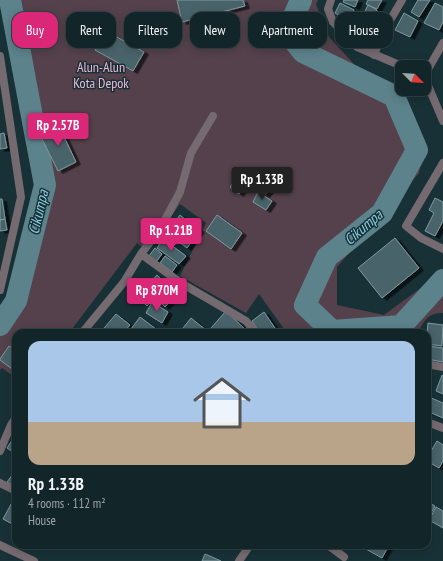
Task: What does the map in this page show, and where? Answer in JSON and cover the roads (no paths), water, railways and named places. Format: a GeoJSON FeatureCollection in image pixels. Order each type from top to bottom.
{"type":"FeatureCollection","features":[{"type":"Feature","properties":{"kind":"street"},"geometry":{"type":"LineString","coordinates":[[331,0],[328,9],[333,22],[357,47],[395,63]]}},
{"type":"Feature","properties":{"kind":"street"},"geometry":{"type":"LineString","coordinates":[[374,55],[382,34],[402,0]]}},
{"type":"Feature","properties":{"kind":"street"},"geometry":{"type":"LineString","coordinates":[[443,43],[424,76],[443,121]]}},
{"type":"Feature","properties":{"kind":"street"},"geometry":{"type":"LineString","coordinates":[[0,56],[21,197],[0,290]]}},
{"type":"Feature","properties":{"kind":"street"},"geometry":{"type":"LineString","coordinates":[[85,329],[124,282],[141,254],[160,229],[180,192],[191,153],[213,116]]}},
{"type":"Feature","properties":{"kind":"street"},"geometry":{"type":"LineString","coordinates":[[443,163],[406,226],[421,238],[443,249]]}},
{"type":"Feature","properties":{"kind":"street"},"geometry":{"type":"LineString","coordinates":[[141,254],[181,283],[246,321],[253,329]]}},
{"type":"Feature","properties":{"kind":"street"},"geometry":{"type":"LineString","coordinates":[[431,365],[443,367]]}},
{"type":"Feature","properties":{"kind":"street"},"geometry":{"type":"LineString","coordinates":[[0,451],[12,423]]}},
{"type":"Feature","properties":{"kind":"street"},"geometry":{"type":"LineString","coordinates":[[431,424],[443,428]]}},
{"type":"Feature","properties":{"kind":"street"},"geometry":{"type":"LineString","coordinates":[[0,482],[12,489]]}},
{"type":"Feature","properties":{"kind":"street"},"geometry":{"type":"LineString","coordinates":[[0,545],[34,561]]}},
{"type":"Feature","properties":{"kind":"street"},"geometry":{"type":"LineString","coordinates":[[239,561],[247,549]]}},
{"type":"Feature","properties":{"kind":"street"},"geometry":{"type":"LineString","coordinates":[[333,549],[344,557]]}},
{"type":"Feature","properties":{"kind":"waterway","name":"Cikumpa"},"geometry":{"type":"LineString","coordinates":[[0,325],[16,301],[45,185],[10,0]]}},
{"type":"Feature","properties":{"kind":"waterway","name":"Cikumpa"},"geometry":{"type":"LineString","coordinates":[[301,0],[287,32],[303,52],[394,96],[417,150],[382,213],[327,257],[305,305],[330,329]]}},
{"type":"Feature","properties":{"kind":"waterway","name":"Cikumpa"},"geometry":{"type":"LineString","coordinates":[[360,329],[401,326],[443,280]]}},
{"type":"Feature","properties":{"kind":"park label","name":"Alun-Alun Kota Depok"},"geometry":{"type":"Point","coordinates":[101,76]}}]}
